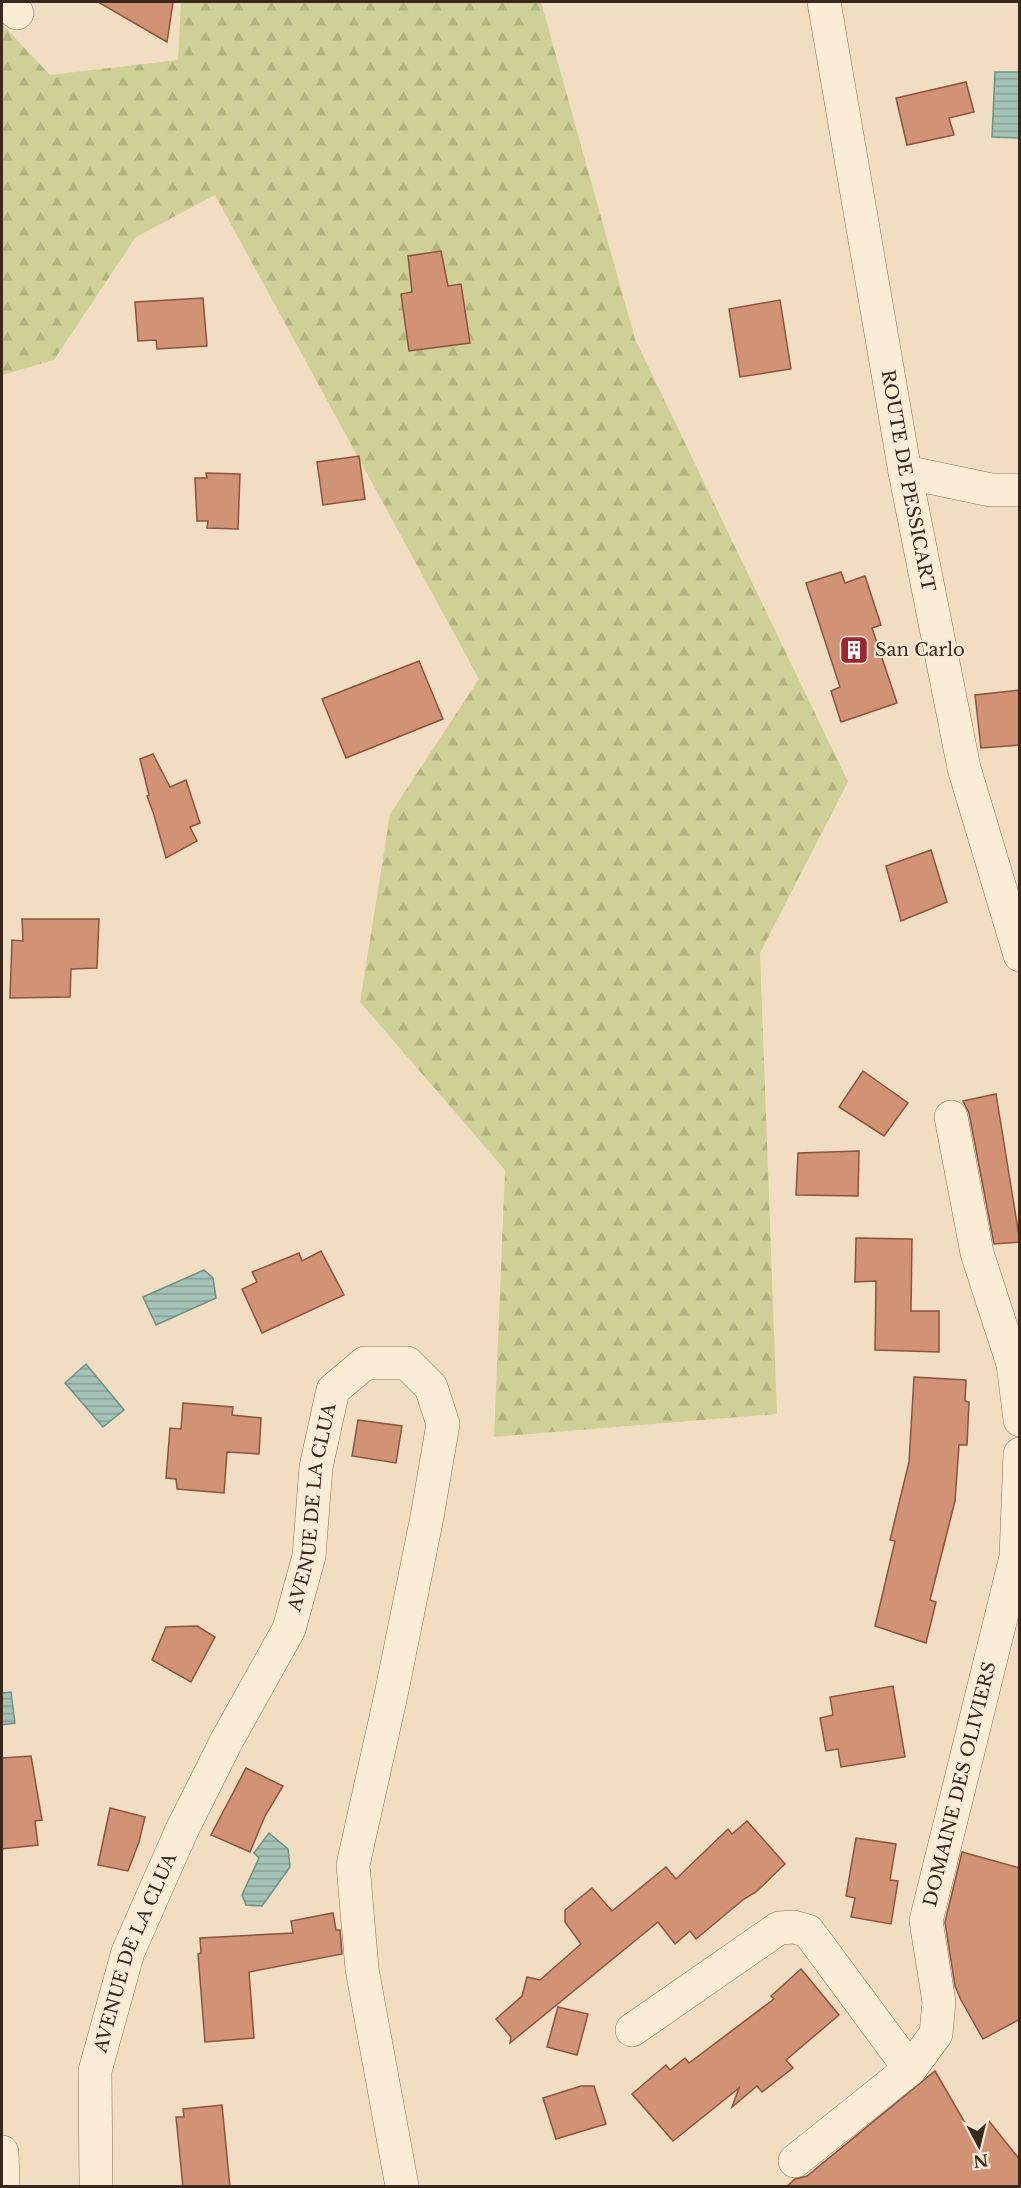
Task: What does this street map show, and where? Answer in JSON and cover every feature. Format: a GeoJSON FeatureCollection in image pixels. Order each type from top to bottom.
{"type":"FeatureCollection","features":[{"type":"Feature","properties":{"kind":"street","name":"ROUTE DE PESSICART"},"geometry":{"type":"LineString","coordinates":[[824,2],[905,472],[964,768],[1020,955]]}},
{"type":"Feature","properties":{"kind":"street"},"geometry":{"type":"LineString","coordinates":[[905,472],[991,490],[1020,490]]}},
{"type":"Feature","properties":{"kind":"street"},"geometry":{"type":"LineString","coordinates":[[951,1117],[977,1253],[1016,1363],[1020,1420]]}},
{"type":"Feature","properties":{"kind":"street","name":"AVENUE DE LA CLUA"},"geometry":{"type":"LineString","coordinates":[[96,2187],[95,2071],[128,1952],[181,1832],[222,1750],[289,1629],[309,1556],[316,1467],[333,1390],[365,1363],[407,1364],[431,1387],[443,1424],[427,1517],[391,1695],[353,1865],[362,1970],[402,2187]]}},
{"type":"Feature","properties":{"kind":"street","name":"DOMAINE DES OLIVIERS"},"geometry":{"type":"LineString","coordinates":[[795,2161],[910,2069],[936,2034],[939,2002],[926,1921],[1016,1557],[1020,1454]]}},
{"type":"Feature","properties":{"kind":"street"},"geometry":{"type":"LineString","coordinates":[[632,2030],[779,1928],[795,1927],[808,1931],[910,2069]]}},
{"type":"Feature","properties":{"kind":"street"},"geometry":{"type":"LineString","coordinates":[[2,2152],[3,2187]]}},
{"type":"Feature","properties":{"kind":"green space"},"geometry":{"type":"Polygon","coordinates":[[[181,2],[541,2],[635,339],[848,782],[760,953],[777,1414],[494,1437],[505,1170],[360,1002],[390,814],[479,679],[215,195],[136,237],[54,360],[2,375],[2,24],[50,75],[178,60],[181,2]]]}},
{"type":"Feature","properties":{"kind":"shaded area"},"geometry":{"type":"Polygon","coordinates":[[[995,72],[1019,72],[1019,138],[992,137],[995,72]]]}},
{"type":"Feature","properties":{"kind":"shaded area"},"geometry":{"type":"Polygon","coordinates":[[[204,1270],[213,1278],[216,1298],[156,1325],[143,1297],[204,1270]]]}},
{"type":"Feature","properties":{"kind":"shaded area"},"geometry":{"type":"Polygon","coordinates":[[[86,1364],[124,1410],[103,1427],[65,1383],[86,1364]]]}},
{"type":"Feature","properties":{"kind":"shaded area"},"geometry":{"type":"Polygon","coordinates":[[[11,1692],[15,1723],[2,1725],[2,1693],[11,1692]]]}},
{"type":"Feature","properties":{"kind":"shaded area"},"geometry":{"type":"Polygon","coordinates":[[[269,1833],[288,1849],[290,1867],[262,1906],[246,1905],[242,1895],[259,1858],[254,1853],[269,1833]]]}},
{"type":"Feature","properties":{"kind":"building"},"geometry":{"type":"Polygon","coordinates":[[[98,2],[173,2],[167,42],[98,2]]]}},
{"type":"Feature","properties":{"kind":"building"},"geometry":{"type":"Polygon","coordinates":[[[966,82],[974,112],[949,118],[954,135],[907,145],[896,98],[966,82]]]}},
{"type":"Feature","properties":{"kind":"building"},"geometry":{"type":"Polygon","coordinates":[[[441,251],[448,286],[461,284],[470,343],[409,351],[401,294],[412,292],[408,256],[441,251]]]}},
{"type":"Feature","properties":{"kind":"building"},"geometry":{"type":"Polygon","coordinates":[[[203,298],[207,346],[157,349],[156,340],[138,341],[135,302],[203,298]]]}},
{"type":"Feature","properties":{"kind":"building"},"geometry":{"type":"Polygon","coordinates":[[[780,300],[791,369],[740,377],[729,309],[780,300]]]}},
{"type":"Feature","properties":{"kind":"building"},"geometry":{"type":"Polygon","coordinates":[[[359,456],[365,499],[323,505],[317,462],[359,456]]]}},
{"type":"Feature","properties":{"kind":"building"},"geometry":{"type":"Polygon","coordinates":[[[206,473],[240,474],[238,529],[207,528],[208,521],[197,521],[195,478],[207,478],[206,473]]]}},
{"type":"Feature","properties":{"kind":"building","name":"San Carlo"},"geometry":{"type":"Polygon","coordinates":[[[841,572],[845,583],[865,576],[881,625],[872,628],[897,703],[841,722],[831,691],[840,687],[806,583],[841,572]]]}},
{"type":"Feature","properties":{"kind":"building"},"geometry":{"type":"Polygon","coordinates":[[[419,661],[443,719],[346,758],[322,699],[419,661]]]}},
{"type":"Feature","properties":{"kind":"building"},"geometry":{"type":"Polygon","coordinates":[[[1020,690],[1020,745],[981,748],[975,695],[1020,690]]]}},
{"type":"Feature","properties":{"kind":"building"},"geometry":{"type":"Polygon","coordinates":[[[153,754],[170,787],[186,780],[200,823],[190,827],[197,841],[166,858],[147,796],[149,795],[140,759],[153,754]]]}},
{"type":"Feature","properties":{"kind":"building"},"geometry":{"type":"Polygon","coordinates":[[[931,850],[947,902],[901,921],[886,866],[931,850]]]}},
{"type":"Feature","properties":{"kind":"building"},"geometry":{"type":"Polygon","coordinates":[[[22,919],[99,919],[97,968],[71,969],[70,997],[10,998],[12,940],[23,941],[22,919]]]}},
{"type":"Feature","properties":{"kind":"building"},"geometry":{"type":"Polygon","coordinates":[[[863,1071],[908,1103],[884,1136],[839,1107],[863,1071]]]}},
{"type":"Feature","properties":{"kind":"building"},"geometry":{"type":"Polygon","coordinates":[[[996,1094],[1020,1242],[994,1244],[969,1113],[963,1101],[996,1094]]]}},
{"type":"Feature","properties":{"kind":"building"},"geometry":{"type":"Polygon","coordinates":[[[859,1151],[858,1196],[796,1195],[798,1153],[859,1151]]]}},
{"type":"Feature","properties":{"kind":"building"},"geometry":{"type":"Polygon","coordinates":[[[856,1238],[912,1239],[911,1311],[939,1311],[939,1352],[875,1350],[876,1281],[855,1282],[856,1238]]]}},
{"type":"Feature","properties":{"kind":"building"},"geometry":{"type":"Polygon","coordinates":[[[321,1251],[344,1295],[262,1333],[242,1289],[257,1282],[252,1272],[299,1253],[302,1261],[321,1251]]]}},
{"type":"Feature","properties":{"kind":"building"},"geometry":{"type":"Polygon","coordinates":[[[914,1377],[966,1380],[965,1401],[969,1402],[967,1445],[959,1445],[955,1501],[930,1600],[936,1602],[926,1643],[875,1626],[895,1541],[890,1540],[909,1462],[914,1377]]]}},
{"type":"Feature","properties":{"kind":"building"},"geometry":{"type":"Polygon","coordinates":[[[183,1403],[233,1407],[232,1415],[261,1418],[259,1454],[227,1452],[224,1493],[177,1489],[176,1479],[166,1478],[170,1428],[181,1429],[183,1403]]]}},
{"type":"Feature","properties":{"kind":"building"},"geometry":{"type":"Polygon","coordinates":[[[358,1420],[402,1426],[396,1463],[352,1456],[358,1420]]]}},
{"type":"Feature","properties":{"kind":"building"},"geometry":{"type":"Polygon","coordinates":[[[197,1626],[215,1637],[191,1682],[152,1660],[166,1627],[197,1626]]]}},
{"type":"Feature","properties":{"kind":"building"},"geometry":{"type":"Polygon","coordinates":[[[893,1686],[905,1757],[841,1767],[838,1749],[826,1751],[820,1718],[833,1715],[830,1697],[893,1686]]]}},
{"type":"Feature","properties":{"kind":"building"},"geometry":{"type":"Polygon","coordinates":[[[31,1756],[42,1820],[35,1821],[38,1845],[2,1849],[2,1758],[31,1756]]]}},
{"type":"Feature","properties":{"kind":"building"},"geometry":{"type":"Polygon","coordinates":[[[246,1768],[283,1786],[265,1816],[250,1852],[211,1835],[246,1768]]]}},
{"type":"Feature","properties":{"kind":"building"},"geometry":{"type":"Polygon","coordinates":[[[110,1808],[145,1817],[128,1871],[98,1865],[110,1808]]]}},
{"type":"Feature","properties":{"kind":"building"},"geometry":{"type":"Polygon","coordinates":[[[747,1821],[785,1864],[756,1892],[744,1899],[696,1939],[690,1931],[675,1944],[658,1922],[510,2043],[511,2037],[496,2019],[522,1996],[527,1977],[540,1980],[581,1944],[565,1922],[565,1910],[592,1888],[612,1911],[666,1867],[676,1879],[728,1829],[732,1834],[747,1821]]]}},
{"type":"Feature","properties":{"kind":"building"},"geometry":{"type":"Polygon","coordinates":[[[856,1838],[896,1844],[890,1880],[898,1881],[891,1924],[851,1917],[855,1898],[846,1896],[856,1838]]]}},
{"type":"Feature","properties":{"kind":"building"},"geometry":{"type":"Polygon","coordinates":[[[962,1852],[1020,1868],[1020,2019],[983,2039],[955,1986],[945,1922],[962,1852]]]}},
{"type":"Feature","properties":{"kind":"building"},"geometry":{"type":"Polygon","coordinates":[[[333,1913],[336,1930],[340,1930],[342,1954],[249,1972],[254,2038],[205,2042],[198,1954],[201,1953],[200,1938],[293,1933],[291,1921],[333,1913]]]}},
{"type":"Feature","properties":{"kind":"building"},"geometry":{"type":"Polygon","coordinates":[[[801,1969],[839,2015],[786,2060],[793,2068],[762,2092],[757,2086],[732,2107],[739,2088],[673,2141],[632,2094],[666,2065],[670,2070],[685,2058],[689,2063],[774,1999],[771,1996],[801,1969]]]}},
{"type":"Feature","properties":{"kind":"building"},"geometry":{"type":"Polygon","coordinates":[[[558,2007],[588,2014],[577,2055],[547,2047],[558,2007]]]}},
{"type":"Feature","properties":{"kind":"building"},"geometry":{"type":"Polygon","coordinates":[[[935,2071],[972,2135],[989,2121],[1020,2160],[1020,2187],[786,2187],[795,2179],[807,2176],[935,2071]]]}},
{"type":"Feature","properties":{"kind":"building"},"geometry":{"type":"Polygon","coordinates":[[[581,2086],[594,2086],[606,2124],[556,2139],[543,2098],[581,2086]]]}},
{"type":"Feature","properties":{"kind":"building"},"geometry":{"type":"Polygon","coordinates":[[[222,2105],[230,2187],[183,2187],[176,2117],[184,2117],[183,2109],[222,2105]]]}},
{"type":"Feature","properties":{"kind":"place","name":"San Carlo"},"geometry":{"type":"Point","coordinates":[854,650]}}]}
